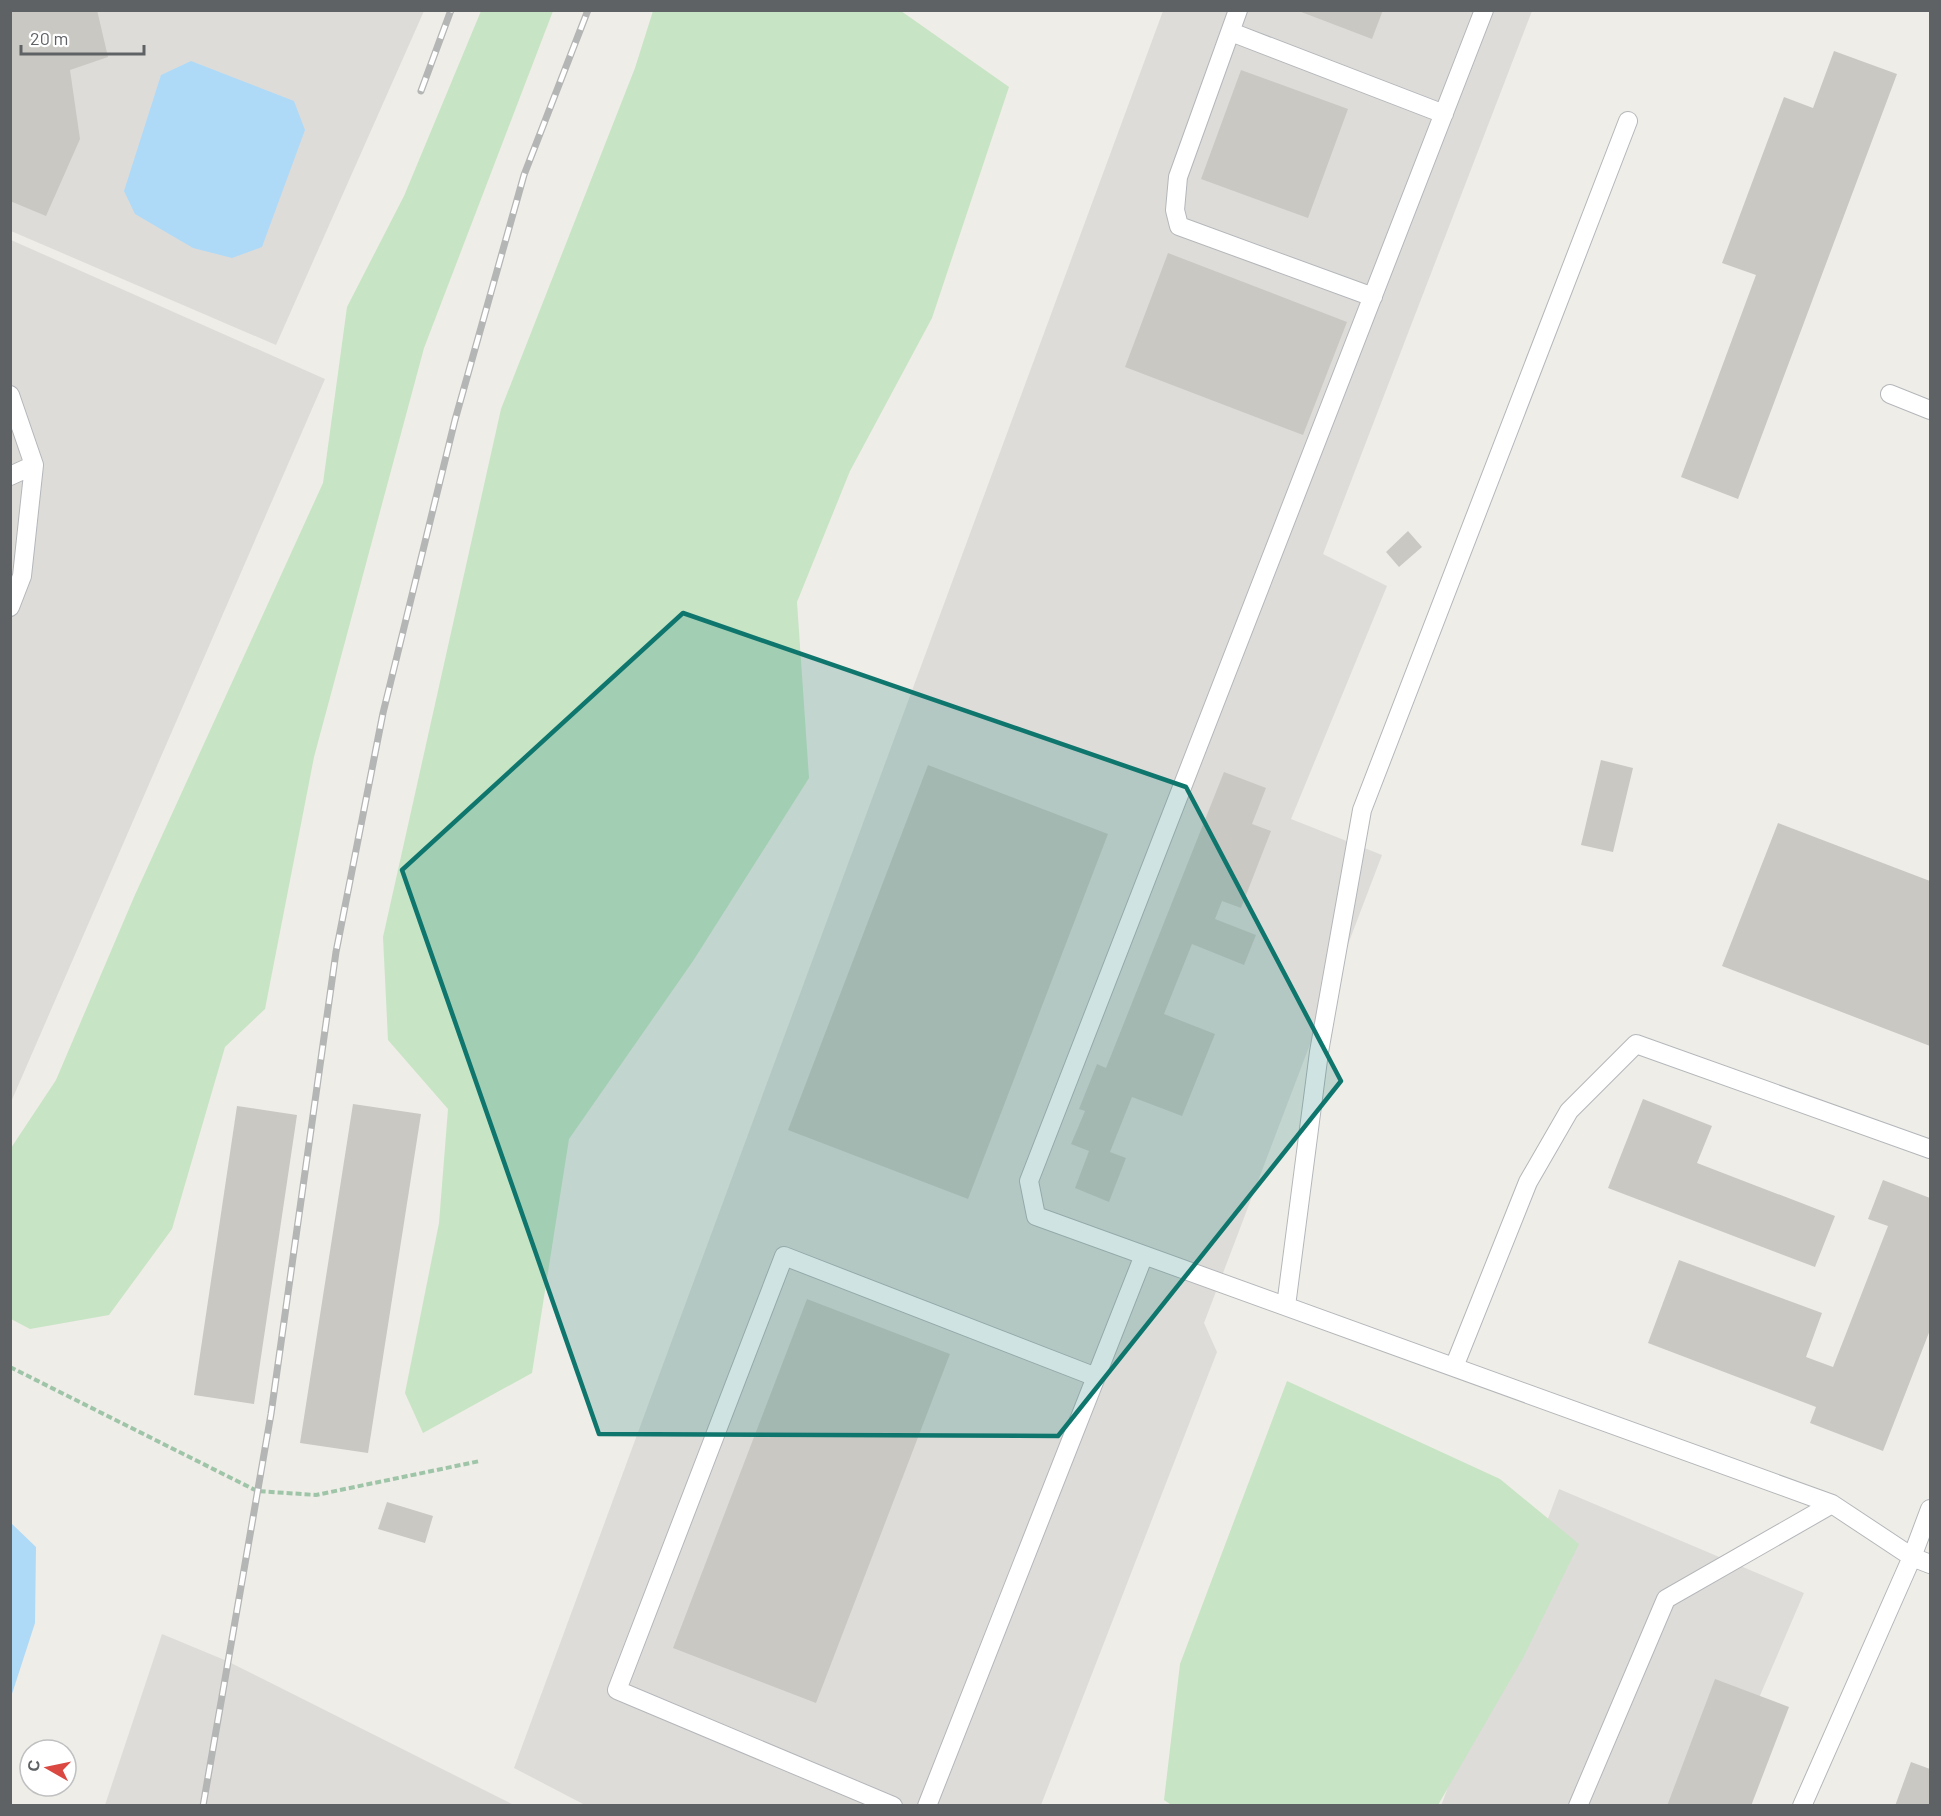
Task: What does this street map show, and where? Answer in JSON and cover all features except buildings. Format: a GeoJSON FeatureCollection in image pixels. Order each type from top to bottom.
{"type":"FeatureCollection","features":[{"type":"Feature","properties":{"kind":"lane"},"geometry":{"type":"LineString","coordinates":[[1238,10],[1178,177],[1175,210],[1179,226],[1372,297]]}},
{"type":"Feature","properties":{"kind":"lane"},"geometry":{"type":"LineString","coordinates":[[1484,10],[1029,1181],[1036,1216],[1832,1504],[1912,1557],[1930,1563]]}},
{"type":"Feature","properties":{"kind":"lane"},"geometry":{"type":"LineString","coordinates":[[1231,32],[1444,114]]}},
{"type":"Feature","properties":{"kind":"lane"},"geometry":{"type":"LineString","coordinates":[[1286,1306],[1319,1052],[1362,810],[1628,121]]}},
{"type":"Feature","properties":{"kind":"lane"},"geometry":{"type":"LineString","coordinates":[[1890,394],[1930,410]]}},
{"type":"Feature","properties":{"kind":"lane"},"geometry":{"type":"LineString","coordinates":[[10,396],[34,465],[22,576],[10,607]]}},
{"type":"Feature","properties":{"kind":"lane"},"geometry":{"type":"LineString","coordinates":[[10,476],[34,465]]}},
{"type":"Feature","properties":{"kind":"lane"},"geometry":{"type":"LineString","coordinates":[[1454,1367],[1528,1182],[1569,1111],[1635,1044],[1930,1149]]}},
{"type":"Feature","properties":{"kind":"lane"},"geometry":{"type":"LineString","coordinates":[[927,1806],[1143,1255]]}},
{"type":"Feature","properties":{"kind":"lane"},"geometry":{"type":"LineString","coordinates":[[893,1806],[617,1690],[784,1256],[1096,1377]]}},
{"type":"Feature","properties":{"kind":"lane"},"geometry":{"type":"LineString","coordinates":[[1578,1806],[1666,1599],[1832,1504]]}},
{"type":"Feature","properties":{"kind":"lane"},"geometry":{"type":"LineString","coordinates":[[1802,1806],[1912,1557],[1930,1509]]}},
{"type":"Feature","properties":{"kind":"path"},"geometry":{"type":"LineString","coordinates":[[10,1367],[256,1491],[316,1495],[480,1461]]}},
{"type":"Feature","properties":{"kind":"highlighted area"},"geometry":{"type":"Polygon","coordinates":[[[683,613],[1186,787],[1341,1081],[1058,1436],[599,1434],[402,870],[683,613]]]}},
{"type":"Feature","properties":{"kind":"shaded area"},"geometry":{"type":"Polygon","coordinates":[[[11,11],[424,11],[276,345],[11,231],[11,11]]]}},
{"type":"Feature","properties":{"kind":"shaded area"},"geometry":{"type":"Polygon","coordinates":[[[1163,11],[1532,11],[1323,554],[1387,586],[1291,819],[1382,855],[1204,1323],[1217,1352],[1041,1805],[585,1805],[514,1768],[1163,11]]]}},
{"type":"Feature","properties":{"kind":"shaded area"},"geometry":{"type":"Polygon","coordinates":[[[11,240],[325,379],[11,1102],[11,240]]]}},
{"type":"Feature","properties":{"kind":"shaded area"},"geometry":{"type":"Polygon","coordinates":[[[1559,1489],[1804,1593],[1713,1805],[1441,1806],[1559,1489]]]}},
{"type":"Feature","properties":{"kind":"shaded area"},"geometry":{"type":"Polygon","coordinates":[[[162,1634],[227,1661],[514,1805],[105,1805],[162,1634]]]}},
{"type":"Feature","properties":{"kind":"green space"},"geometry":{"type":"Polygon","coordinates":[[[481,11],[553,11],[424,348],[314,757],[265,1009],[225,1047],[172,1229],[109,1315],[30,1329],[11,1319],[11,1148],[56,1080],[134,897],[323,483],[347,307],[404,196],[481,11]]]}},
{"type":"Feature","properties":{"kind":"green space"},"geometry":{"type":"Polygon","coordinates":[[[653,11],[901,11],[1009,87],[932,318],[850,471],[797,602],[809,778],[693,961],[569,1139],[532,1373],[423,1433],[405,1393],[439,1223],[448,1109],[388,1040],[383,937],[501,409],[635,68],[653,11]]]}},
{"type":"Feature","properties":{"kind":"green space"},"geometry":{"type":"Polygon","coordinates":[[[1287,1381],[1500,1479],[1579,1544],[1523,1658],[1438,1805],[1173,1806],[1164,1800],[1180,1664],[1287,1381]]]}},
{"type":"Feature","properties":{"kind":"water"},"geometry":{"type":"Polygon","coordinates":[[[191,61],[294,101],[305,130],[262,247],[232,258],[193,248],[135,214],[124,191],[161,75],[191,61]]]}},
{"type":"Feature","properties":{"kind":"water"},"geometry":{"type":"Polygon","coordinates":[[[11,1523],[36,1547],[35,1623],[11,1697],[11,1523]]]}},
{"type":"Feature","properties":{"kind":"railway"},"geometry":{"type":"LineString","coordinates":[[421,91],[451,10]]}},
{"type":"Feature","properties":{"kind":"railway"},"geometry":{"type":"LineString","coordinates":[[203,1806],[271,1414],[336,952],[383,713],[455,420],[524,175],[588,10]]}}]}
